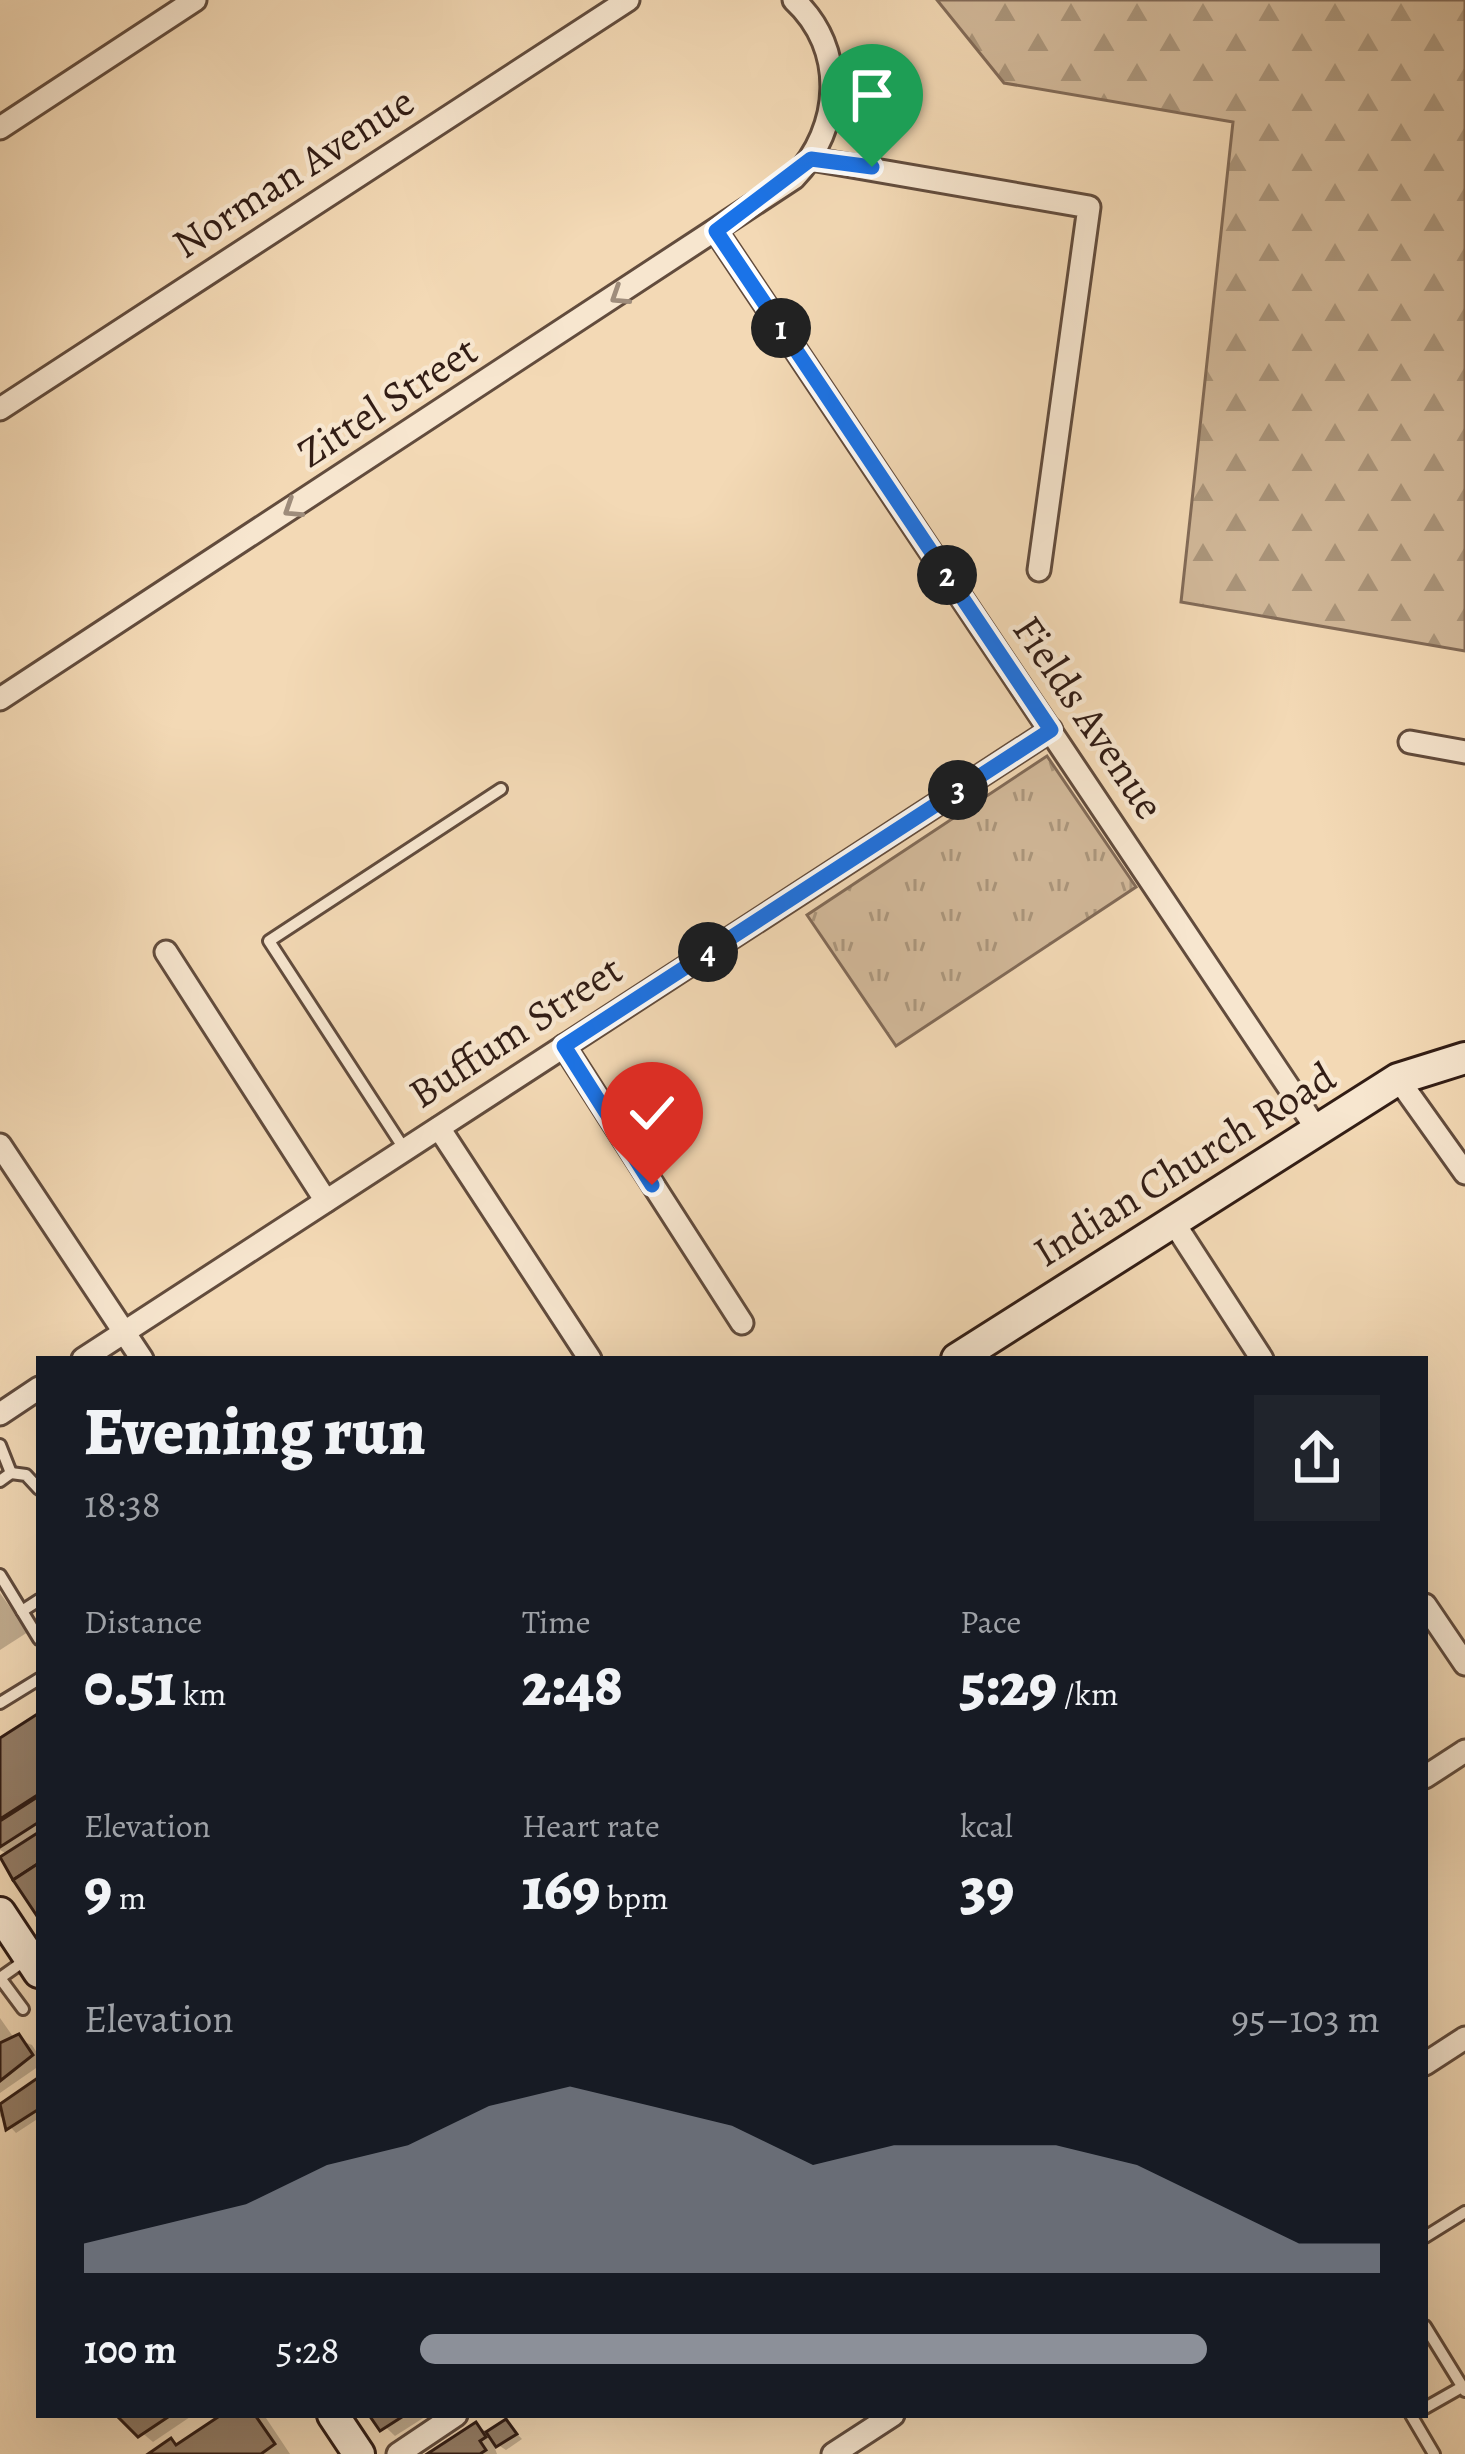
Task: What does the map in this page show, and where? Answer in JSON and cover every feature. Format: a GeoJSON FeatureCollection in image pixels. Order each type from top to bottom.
{"type":"FeatureCollection","features":[{"type":"Feature","properties":{"kind":"street"},"geometry":{"type":"LineString","coordinates":[[0,128],[195,0]]}},
{"type":"Feature","properties":{"kind":"street","name":"Norman Avenue"},"geometry":{"type":"LineString","coordinates":[[0,409],[628,0]]}},
{"type":"Feature","properties":{"kind":"street"},"geometry":{"type":"LineString","coordinates":[[794,0],[824,40],[832,81],[832,107],[811,159],[1089,207],[1039,570]]}},
{"type":"Feature","properties":{"kind":"street","name":"Zittel Street"},"geometry":{"type":"LineString","coordinates":[[0,700],[716,231],[811,159]]}},
{"type":"Feature","properties":{"kind":"street","name":"Fields Avenue"},"geometry":{"type":"LineString","coordinates":[[716,231],[1316,1128]]}},
{"type":"Feature","properties":{"kind":"street","name":"Buffum Street"},"geometry":{"type":"LineString","coordinates":[[87,1356],[1051,730]]}},
{"type":"Feature","properties":{"kind":"street"},"geometry":{"type":"LineString","coordinates":[[1410,742],[1465,752]]}},
{"type":"Feature","properties":{"kind":"street"},"geometry":{"type":"LineString","coordinates":[[166,952],[326,1201]]}},
{"type":"Feature","properties":{"kind":"street"},"geometry":{"type":"LineString","coordinates":[[564,1046],[742,1323]]}},
{"type":"Feature","properties":{"kind":"street","name":"Indian Church Road"},"geometry":{"type":"LineString","coordinates":[[962,1356],[1398,1079],[1465,1058]]}},
{"type":"Feature","properties":{"kind":"street"},"geometry":{"type":"LineString","coordinates":[[1398,1079],[1465,1173]]}},
{"type":"Feature","properties":{"kind":"street"},"geometry":{"type":"LineString","coordinates":[[439,1128],[588,1356]]}},
{"type":"Feature","properties":{"kind":"street"},"geometry":{"type":"LineString","coordinates":[[0,1145],[140,1356]]}},
{"type":"Feature","properties":{"kind":"street"},"geometry":{"type":"LineString","coordinates":[[1172,1220],[1260,1356]]}},
{"type":"Feature","properties":{"kind":"street"},"geometry":{"type":"LineString","coordinates":[[0,1414],[36,1390]]}},
{"type":"Feature","properties":{"kind":"street"},"geometry":{"type":"LineString","coordinates":[[1428,1609],[1465,1664]]}},
{"type":"Feature","properties":{"kind":"street"},"geometry":{"type":"LineString","coordinates":[[1428,1775],[1465,1751]]}},
{"type":"Feature","properties":{"kind":"street"},"geometry":{"type":"LineString","coordinates":[[0,1913],[36,1967]]}},
{"type":"Feature","properties":{"kind":"street"},"geometry":{"type":"LineString","coordinates":[[1428,2062],[1465,2038]]}},
{"type":"Feature","properties":{"kind":"street"},"geometry":{"type":"LineString","coordinates":[[335,2418],[354,2452]]}},
{"type":"Feature","properties":{"kind":"street"},"geometry":{"type":"LineString","coordinates":[[398,2454],[452,2418]]}},
{"type":"Feature","properties":{"kind":"street"},"geometry":{"type":"LineString","coordinates":[[833,2454],[887,2418]]}},
{"type":"Feature","properties":{"kind":"lane"},"geometry":{"type":"LineString","coordinates":[[405,1150],[269,941],[501,789]]}},
{"type":"Feature","properties":{"kind":"lane"},"geometry":{"type":"LineString","coordinates":[[0,1445],[5,1477],[26,1475],[36,1486]]}},
{"type":"Feature","properties":{"kind":"lane"},"geometry":{"type":"LineString","coordinates":[[0,1575],[36,1635]]}},
{"type":"Feature","properties":{"kind":"lane"},"geometry":{"type":"LineString","coordinates":[[22,1611],[36,1602]]}},
{"type":"Feature","properties":{"kind":"lane"},"geometry":{"type":"LineString","coordinates":[[0,1703],[36,1681]]}},
{"type":"Feature","properties":{"kind":"lane"},"geometry":{"type":"LineString","coordinates":[[22,2008],[0,1978],[36,1967]]}},
{"type":"Feature","properties":{"kind":"lane"},"geometry":{"type":"LineString","coordinates":[[1428,2235],[1465,2212]]}},
{"type":"Feature","properties":{"kind":"lane"},"geometry":{"type":"LineString","coordinates":[[1428,2331],[1464,2389],[1428,2407]]}},
{"type":"Feature","properties":{"kind":"lane"},"geometry":{"type":"LineString","coordinates":[[1414,2418],[1434,2454]]}},
{"type":"Feature","properties":{"kind":"green space"},"geometry":{"type":"Polygon","coordinates":[[[937,0],[1465,0],[1465,651],[1181,602],[1233,122],[1004,83],[937,0]]]}},
{"type":"Feature","properties":{"kind":"green space"},"geometry":{"type":"Polygon","coordinates":[[[1047,756],[1136,887],[896,1046],[807,915],[1047,756]]]}},
{"type":"Feature","properties":{"kind":"building"},"geometry":{"type":"Polygon","coordinates":[[[36,1715],[36,1796],[0,1819],[0,1738],[36,1715]]]}},
{"type":"Feature","properties":{"kind":"building"},"geometry":{"type":"Polygon","coordinates":[[[36,1798],[36,1824],[0,1847],[0,1821],[36,1798]]]}},
{"type":"Feature","properties":{"kind":"building"},"geometry":{"type":"Polygon","coordinates":[[[36,1834],[36,1865],[13,1880],[0,1857],[36,1834]]]}},
{"type":"Feature","properties":{"kind":"building"},"geometry":{"type":"Polygon","coordinates":[[[36,1865],[36,1914],[13,1880],[36,1865]]]}},
{"type":"Feature","properties":{"kind":"building"},"geometry":{"type":"Polygon","coordinates":[[[19,2034],[33,2055],[0,2081],[0,2043],[19,2034]]]}},
{"type":"Feature","properties":{"kind":"building"},"geometry":{"type":"Polygon","coordinates":[[[36,2079],[36,2111],[6,2130],[0,2104],[36,2079]]]}},
{"type":"Feature","properties":{"kind":"building"},"geometry":{"type":"Polygon","coordinates":[[[119,2418],[166,2418],[138,2437],[119,2418]]]}},
{"type":"Feature","properties":{"kind":"building"},"geometry":{"type":"Polygon","coordinates":[[[216,2418],[257,2418],[275,2444],[261,2454],[148,2454],[171,2438],[176,2445],[216,2418]]]}},
{"type":"Feature","properties":{"kind":"building"},"geometry":{"type":"Polygon","coordinates":[[[371,2418],[400,2418],[380,2431],[371,2418]]]}},
{"type":"Feature","properties":{"kind":"building"},"geometry":{"type":"Polygon","coordinates":[[[506,2419],[517,2434],[496,2447],[486,2432],[506,2419]]]}},
{"type":"Feature","properties":{"kind":"building"},"geometry":{"type":"Polygon","coordinates":[[[476,2422],[486,2437],[480,2441],[486,2450],[480,2454],[427,2454],[476,2422]]]}},
{"type":"Feature","properties":{"kind":"route"},"geometry":{"type":"LineString","coordinates":[[652,1185],[564,1046],[1051,730],[716,231],[794,178],[811,159],[872,167]]}}]}
